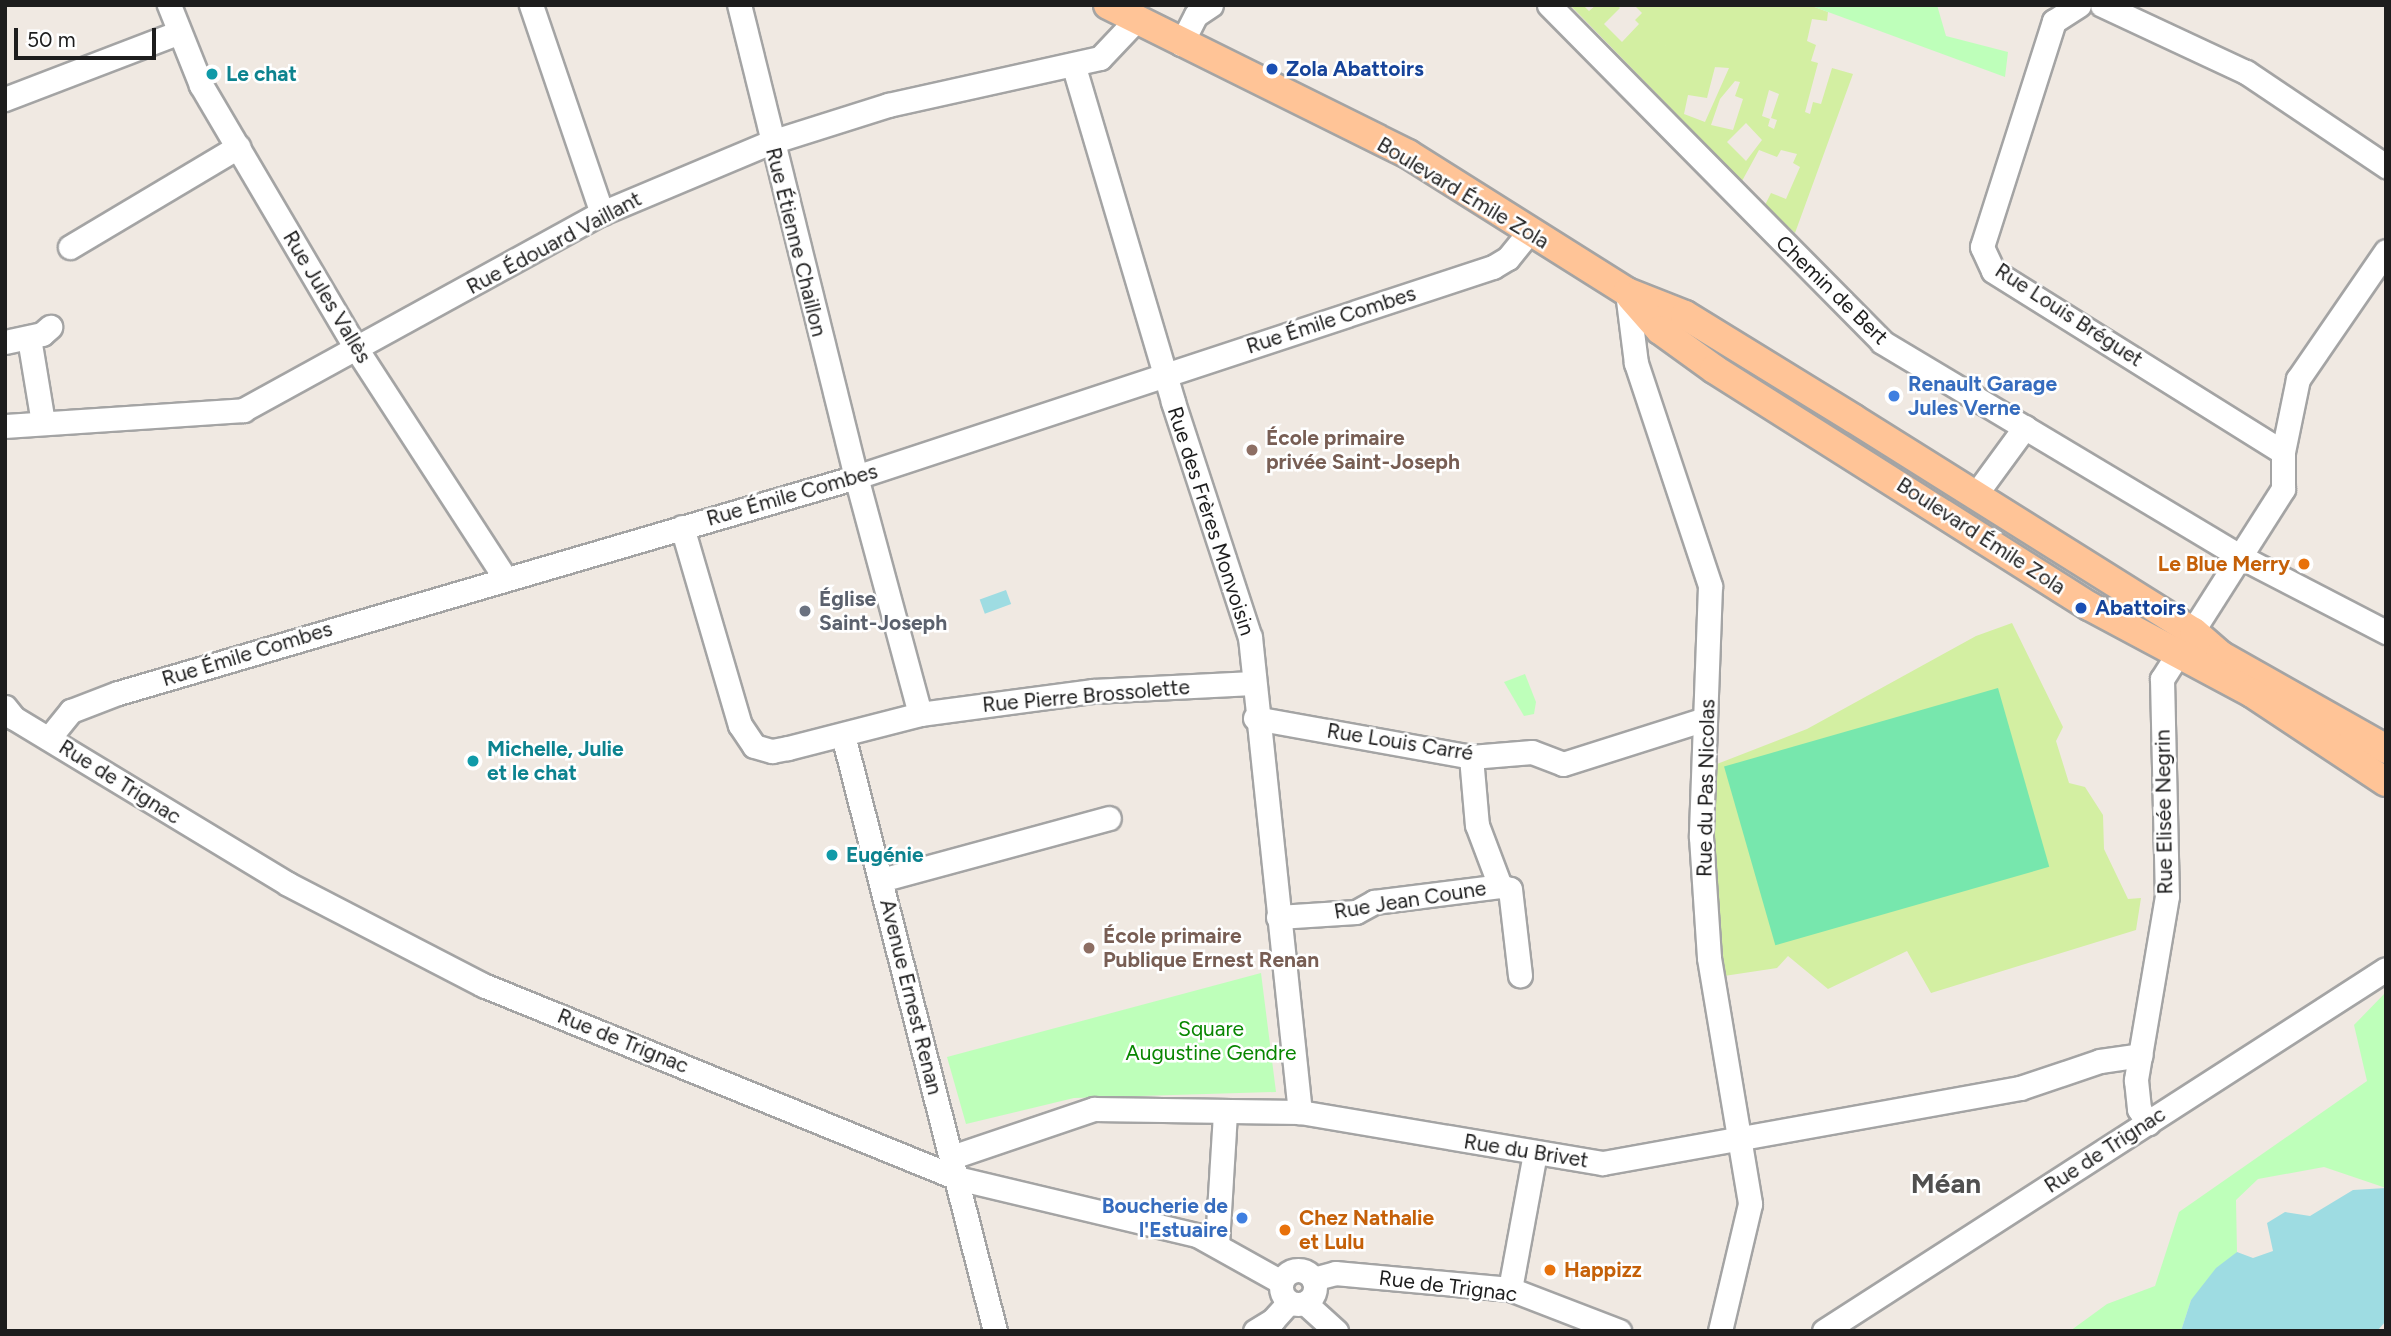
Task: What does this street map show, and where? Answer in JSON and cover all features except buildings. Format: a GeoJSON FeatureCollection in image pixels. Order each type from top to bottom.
{"type":"FeatureCollection","features":[{"type":"Feature","properties":{"kind":"main road","name":"Boulevard Émile Zola"},"geometry":{"type":"LineString","coordinates":[[1108,5],[1181,44],[1408,154],[1528,233],[1627,292],[1685,315],[1976,494],[2252,693],[2386,782]]}},
{"type":"Feature","properties":{"kind":"main road","name":"Boulevard Émile Zola"},"geometry":{"type":"LineString","coordinates":[[1627,292],[1660,330],[1714,369],[2089,606],[2220,655],[2386,749]]}},
{"type":"Feature","properties":{"kind":"street","name":"Rue Jules Vallès"},"geometry":{"type":"LineString","coordinates":[[169,5],[177,33],[201,85],[357,350],[505,578]]}},
{"type":"Feature","properties":{"kind":"street"},"geometry":{"type":"LineString","coordinates":[[531,5],[602,213]]}},
{"type":"Feature","properties":{"kind":"street","name":"Rue Étienne Chaillon"},"geometry":{"type":"LineString","coordinates":[[739,5],[856,477],[920,714]]}},
{"type":"Feature","properties":{"kind":"street"},"geometry":{"type":"LineString","coordinates":[[1181,44],[1196,15],[1211,5]]}},
{"type":"Feature","properties":{"kind":"street","name":"Chemin de Bert"},"geometry":{"type":"LineString","coordinates":[[1549,5],[1882,342],[2243,558],[2386,632]]}},
{"type":"Feature","properties":{"kind":"street","name":"Rue Louis Bréguet"},"geometry":{"type":"LineString","coordinates":[[2079,5],[2054,21],[1982,247],[1993,271],[2283,452]]}},
{"type":"Feature","properties":{"kind":"street"},"geometry":{"type":"LineString","coordinates":[[2102,5],[2246,72],[2386,166]]}},
{"type":"Feature","properties":{"kind":"street","name":"Rue Édouard Vaillant"},"geometry":{"type":"LineString","coordinates":[[5,426],[243,410],[357,350],[602,213],[771,142],[888,105],[1074,67],[1100,58],[1136,20]]}},
{"type":"Feature","properties":{"kind":"street"},"geometry":{"type":"LineString","coordinates":[[5,99],[177,33]]}},
{"type":"Feature","properties":{"kind":"street","name":"Rue des Frères Monvoisin"},"geometry":{"type":"LineString","coordinates":[[1074,67],[1165,374],[1250,637],[1255,718],[1300,1112]]}},
{"type":"Feature","properties":{"kind":"street"},"geometry":{"type":"LineString","coordinates":[[71,247],[238,147]]}},
{"type":"Feature","properties":{"kind":"street","name":"Rue Émile Combes"},"geometry":{"type":"LineString","coordinates":[[49,738],[71,711],[83,705],[505,578],[856,477],[1493,267],[1508,258],[1528,233]]}},
{"type":"Feature","properties":{"kind":"street"},"geometry":{"type":"LineString","coordinates":[[2186,643],[2243,558],[2283,489],[2283,452],[2298,379],[2386,251]]}},
{"type":"Feature","properties":{"kind":"street","name":"Rue du Pas Nicolas"},"geometry":{"type":"LineString","coordinates":[[1627,292],[1636,363],[1710,586],[1701,838],[1709,958],[1751,1204],[1720,1331]]}},
{"type":"Feature","properties":{"kind":"street"},"geometry":{"type":"LineString","coordinates":[[5,342],[29,338],[50,327]]}},
{"type":"Feature","properties":{"kind":"street"},"geometry":{"type":"LineString","coordinates":[[29,338],[43,423]]}},
{"type":"Feature","properties":{"kind":"street"},"geometry":{"type":"LineString","coordinates":[[1976,494],[2025,427]]}},
{"type":"Feature","properties":{"kind":"street","name":"Rue Pierre Brossolette"},"geometry":{"type":"LineString","coordinates":[[682,527],[740,725],[754,746],[772,751],[920,714],[1093,691],[1253,683]]}},
{"type":"Feature","properties":{"kind":"street","name":"Rue Elisée Negrin"},"geometry":{"type":"LineString","coordinates":[[2148,1123],[2138,1099],[2141,1055],[2167,896],[2162,679],[2186,643]]}},
{"type":"Feature","properties":{"kind":"street","name":"Rue de Trignac"},"geometry":{"type":"LineString","coordinates":[[8,717],[49,738],[288,884],[483,985],[955,1167],[1197,1234],[1217,1244],[1292,1296],[1336,1331]]}},
{"type":"Feature","properties":{"kind":"street","name":"Rue Louis Carré"},"geometry":{"type":"LineString","coordinates":[[1255,718],[1471,757],[1532,752],[1563,764],[1705,719]]}},
{"type":"Feature","properties":{"kind":"street","name":"Avenue Ernest Renan"},"geometry":{"type":"LineString","coordinates":[[843,735],[995,1331]]}},
{"type":"Feature","properties":{"kind":"street"},"geometry":{"type":"LineString","coordinates":[[1471,757],[1477,825],[1500,886],[1510,890],[1520,975]]}},
{"type":"Feature","properties":{"kind":"street"},"geometry":{"type":"LineString","coordinates":[[881,880],[1109,818]]}},
{"type":"Feature","properties":{"kind":"street","name":"Rue Jean Coune"},"geometry":{"type":"LineString","coordinates":[[1278,917],[1356,912],[1374,902],[1500,886]]}},
{"type":"Feature","properties":{"kind":"street","name":"Rue de Trignac"},"geometry":{"type":"LineString","coordinates":[[1824,1331],[2386,969]]}},
{"type":"Feature","properties":{"kind":"street","name":"Rue du Brivet"},"geometry":{"type":"LineString","coordinates":[[955,1167],[1094,1109],[1300,1112],[1603,1163],[2020,1088],[2099,1061],[2141,1055]]}},
{"type":"Feature","properties":{"kind":"street"},"geometry":{"type":"LineString","coordinates":[[1217,1244],[1225,1112]]}},
{"type":"Feature","properties":{"kind":"street"},"geometry":{"type":"LineString","coordinates":[[1510,1289],[1535,1153]]}},
{"type":"Feature","properties":{"kind":"street","name":"Rue de Trignac"},"geometry":{"type":"LineString","coordinates":[[1292,1296],[1293,1271],[1304,1272],[1313,1279],[1335,1273],[1510,1289],[1618,1330]]}},
{"type":"Feature","properties":{"kind":"street"},"geometry":{"type":"LineString","coordinates":[[1255,1331],[1273,1320],[1292,1296],[1314,1290],[1313,1279]]}},
{"type":"Feature","properties":{"kind":"green space"},"geometry":{"type":"Polygon","coordinates":[[[1570,5],[1583,5],[1589,11],[1596,5],[1617,5],[1620,8],[1604,24],[1622,42],[1639,24],[1635,20],[1642,13],[1634,5],[1809,5],[1828,12],[1827,21],[1812,19],[1807,41],[1816,45],[1811,61],[1818,63],[1805,112],[1810,114],[1813,102],[1821,104],[1832,68],[1853,74],[1795,233],[1765,205],[1771,193],[1786,199],[1800,167],[1793,163],[1797,154],[1781,150],[1777,157],[1759,150],[1742,181],[1570,5]],[[1715,67],[1707,98],[1688,95],[1684,114],[1705,122],[1729,68],[1715,67]],[[1735,81],[1720,99],[1711,125],[1733,130],[1743,99],[1735,96],[1740,82],[1735,81]],[[1769,90],[1762,116],[1770,119],[1768,126],[1774,129],[1777,120],[1771,118],[1779,94],[1769,90]],[[1746,123],[1727,142],[1746,161],[1762,140],[1746,123]]]}},
{"type":"Feature","properties":{"kind":"green space"},"geometry":{"type":"Polygon","coordinates":[[[1809,5],[1937,5],[1946,36],[2008,52],[2005,77],[1809,5]]]}},
{"type":"Feature","properties":{"kind":"green space"},"geometry":{"type":"Polygon","coordinates":[[[2012,623],[2063,727],[2056,741],[2069,783],[2085,787],[2103,815],[2104,849],[2128,899],[2141,898],[2136,930],[1931,993],[1907,951],[1828,989],[1788,956],[1777,968],[1724,976],[1713,830],[1717,764],[1807,729],[1976,636],[2012,623]]]}},
{"type":"Feature","properties":{"kind":"green space"},"geometry":{"type":"Polygon","coordinates":[[[1525,674],[1536,702],[1534,714],[1524,716],[1504,682],[1525,674]]]}},
{"type":"Feature","properties":{"kind":"green space"},"geometry":{"type":"Polygon","coordinates":[[[1998,688],[2049,867],[1775,945],[1724,767],[1998,688]]]}},
{"type":"Feature","properties":{"kind":"green space","name":"Square Augustine Gendre"},"geometry":{"type":"Polygon","coordinates":[[[1261,973],[1276,1092],[1074,1098],[966,1124],[947,1057],[1261,973]]]}},
{"type":"Feature","properties":{"kind":"green space"},"geometry":{"type":"Polygon","coordinates":[[[2386,992],[2386,1188],[2324,1167],[2258,1179],[2236,1200],[2237,1252],[2191,1300],[2181,1331],[2070,1331],[2107,1304],[2155,1286],[2179,1212],[2367,1081],[2354,1025],[2386,992]]]}},
{"type":"Feature","properties":{"kind":"water"},"geometry":{"type":"Polygon","coordinates":[[[1006,590],[1011,604],[985,614],[980,600],[1006,590]]]}},
{"type":"Feature","properties":{"kind":"water"},"geometry":{"type":"Polygon","coordinates":[[[2386,1188],[2386,1321],[2377,1331],[2181,1331],[2191,1300],[2216,1268],[2237,1252],[2253,1258],[2273,1251],[2267,1223],[2285,1212],[2310,1216],[2353,1190],[2386,1188]]]}},
{"type":"Feature","properties":{"kind":"place","name":"Zola Abattoirs"},"geometry":{"type":"Point","coordinates":[1272,69]}},
{"type":"Feature","properties":{"kind":"place","name":"Le chat"},"geometry":{"type":"Point","coordinates":[212,74]}},
{"type":"Feature","properties":{"kind":"place","name":"Renault Garage Jules Verne"},"geometry":{"type":"Point","coordinates":[1894,396]}},
{"type":"Feature","properties":{"kind":"place","name":"École primaire privée Saint-Joseph"},"geometry":{"type":"Point","coordinates":[1252,450]}},
{"type":"Feature","properties":{"kind":"place","name":"Le Blue Merry"},"geometry":{"type":"Point","coordinates":[2304,564]}},
{"type":"Feature","properties":{"kind":"place","name":"Abattoirs"},"geometry":{"type":"Point","coordinates":[2081,608]}},
{"type":"Feature","properties":{"kind":"place","name":"Église Saint-Joseph"},"geometry":{"type":"Point","coordinates":[805,611]}},
{"type":"Feature","properties":{"kind":"place","name":"Michelle, Julie et le chat"},"geometry":{"type":"Point","coordinates":[473,761]}},
{"type":"Feature","properties":{"kind":"place","name":"Eugénie"},"geometry":{"type":"Point","coordinates":[832,855]}},
{"type":"Feature","properties":{"kind":"place","name":"École primaire Publique Ernest Renan"},"geometry":{"type":"Point","coordinates":[1089,948]}},
{"type":"Feature","properties":{"kind":"place","name":"Boucherie de l'Estuaire"},"geometry":{"type":"Point","coordinates":[1242,1218]}},
{"type":"Feature","properties":{"kind":"place","name":"Chez Nathalie et Lulu"},"geometry":{"type":"Point","coordinates":[1285,1230]}},
{"type":"Feature","properties":{"kind":"place","name":"Happizz"},"geometry":{"type":"Point","coordinates":[1550,1270]}},
{"type":"Feature","properties":{"kind":"district","name":"Méan"},"geometry":{"type":"Point","coordinates":[1946,1183]}}]}
